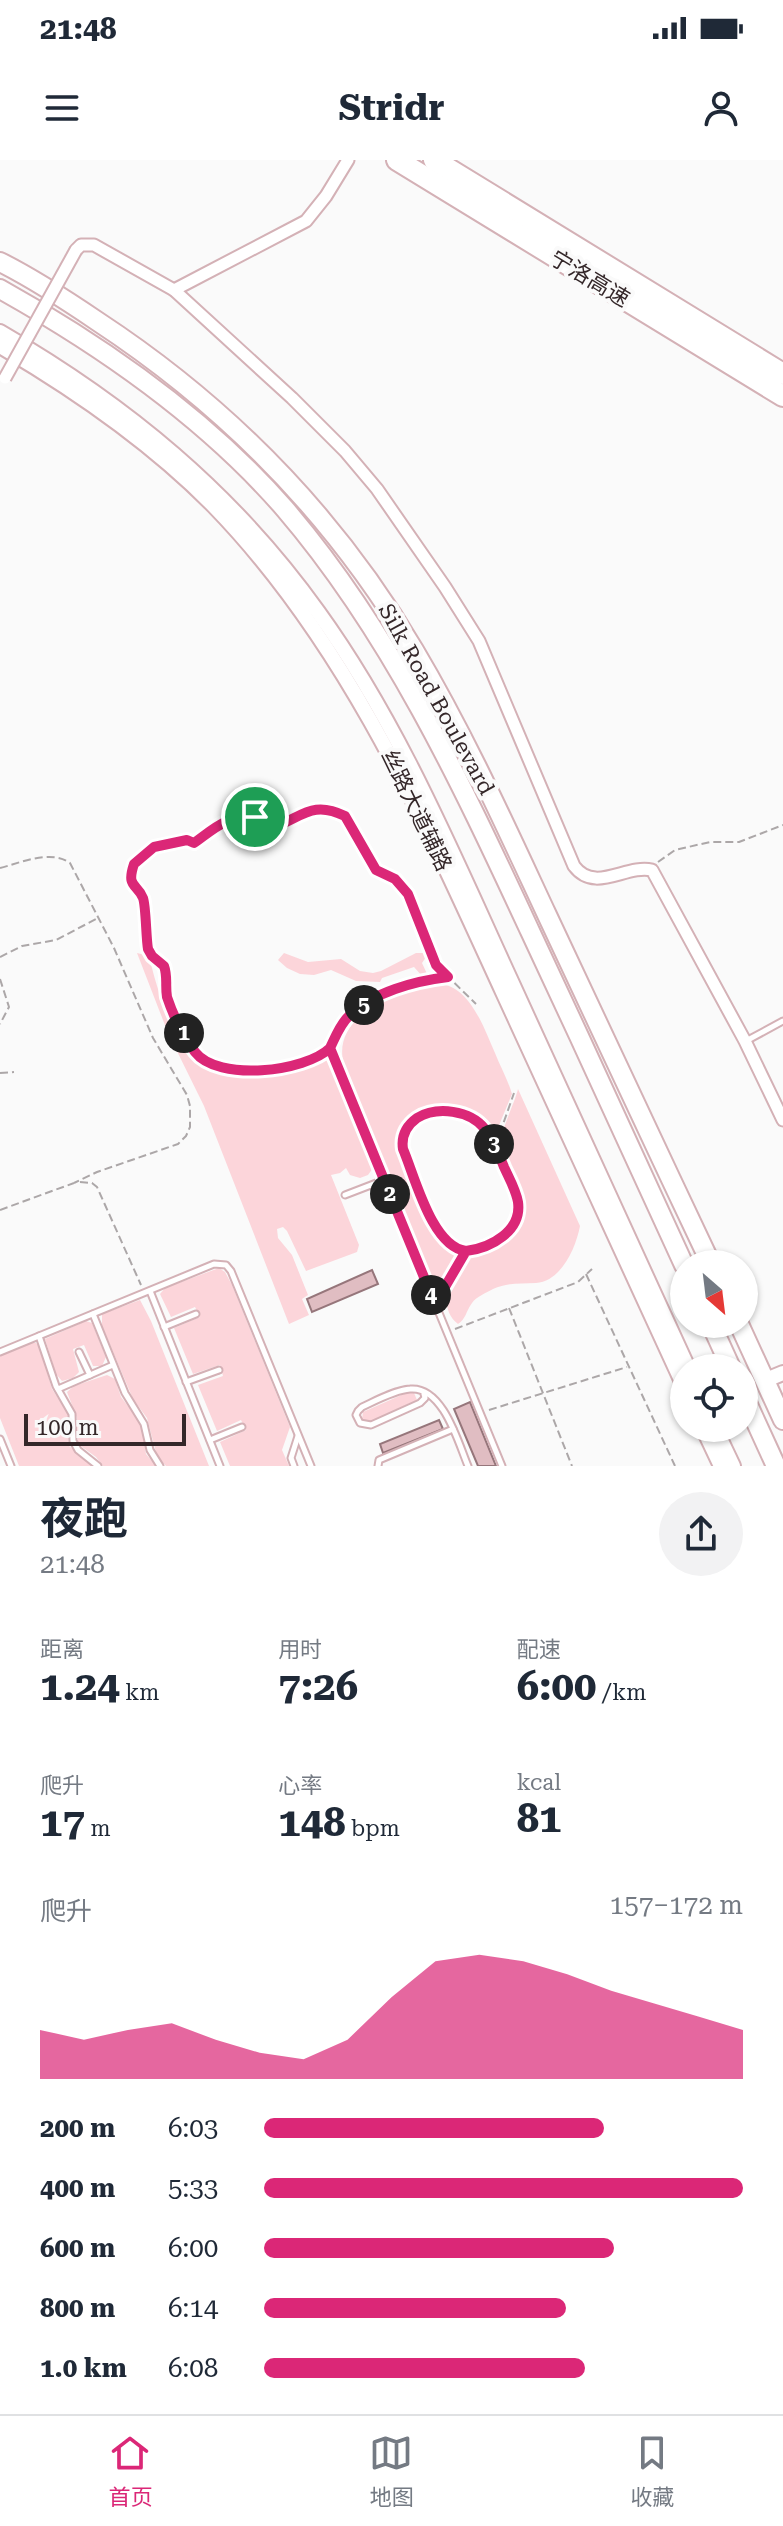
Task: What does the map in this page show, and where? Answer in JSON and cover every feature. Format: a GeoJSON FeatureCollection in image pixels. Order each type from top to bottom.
{"type":"FeatureCollection","features":[{"type":"Feature","properties":{"kind":"highway","name":"宁洛高速"},"geometry":{"type":"LineString","coordinates":[[397,160],[783,396]]}},
{"type":"Feature","properties":{"kind":"highway","name":"宁洛高速"},"geometry":{"type":"LineString","coordinates":[[434,160],[783,374]]}},
{"type":"Feature","properties":{"kind":"highway","name":"Silk Road Boulevard"},"geometry":{"type":"LineString","coordinates":[[0,262],[119,335],[219,412],[301,494],[362,570],[413,648],[479,768],[704,1250]]}},
{"type":"Feature","properties":{"kind":"highway","name":"Silk Road Boulevard"},"geometry":{"type":"LineString","coordinates":[[0,289],[137,375],[204,429],[285,510],[347,588],[452,765],[677,1250]]}},
{"type":"Feature","properties":{"kind":"highway"},"geometry":{"type":"LineString","coordinates":[[748,1338],[774,1377],[783,1420]]}},
{"type":"Feature","properties":{"kind":"highway"},"geometry":{"type":"LineString","coordinates":[[758,1427],[776,1466]]}},
{"type":"Feature","properties":{"kind":"main road","name":"丝路大道辅路"},"geometry":{"type":"LineString","coordinates":[[0,332],[93,389],[169,449],[221,498],[273,554],[336,638],[424,794],[682,1354]]}},
{"type":"Feature","properties":{"kind":"main road","name":"丝路大道辅路"},"geometry":{"type":"LineString","coordinates":[[0,346],[106,413],[213,505],[263,560],[335,659],[406,783],[670,1356]]}},
{"type":"Feature","properties":{"kind":"main road"},"geometry":{"type":"LineString","coordinates":[[710,1442],[721,1466]]}},
{"type":"Feature","properties":{"kind":"main road"},"geometry":{"type":"LineString","coordinates":[[722,1442],[733,1466]]}},
{"type":"Feature","properties":{"kind":"street"},"geometry":{"type":"LineString","coordinates":[[174,290],[306,221],[316,211],[348,160]]}},
{"type":"Feature","properties":{"kind":"street"},"geometry":{"type":"LineString","coordinates":[[2,380],[76,250],[81,245],[94,245],[174,290],[292,398],[345,451],[403,524],[479,641],[580,874],[598,879],[644,868],[652,870],[745,1041],[783,1120]]}},
{"type":"Feature","properties":{"kind":"lane"},"geometry":{"type":"LineString","coordinates":[[745,1041],[783,1021]]}},
{"type":"Feature","properties":{"kind":"lane"},"geometry":{"type":"LineString","coordinates":[[330,1048],[502,1466]]}},
{"type":"Feature","properties":{"kind":"lane"},"geometry":{"type":"LineString","coordinates":[[345,1195],[384,1180]]}},
{"type":"Feature","properties":{"kind":"lane"},"geometry":{"type":"LineString","coordinates":[[0,1352],[222,1263],[228,1266],[311,1466]]}},
{"type":"Feature","properties":{"kind":"lane"},"geometry":{"type":"LineString","coordinates":[[147,1292],[220,1466]]}},
{"type":"Feature","properties":{"kind":"lane"},"geometry":{"type":"LineString","coordinates":[[93,1314],[125,1393],[144,1424],[150,1450],[160,1466]]}},
{"type":"Feature","properties":{"kind":"lane"},"geometry":{"type":"LineString","coordinates":[[164,1327],[196,1314]]}},
{"type":"Feature","properties":{"kind":"lane"},"geometry":{"type":"LineString","coordinates":[[39,1336],[58,1389],[72,1414],[74,1444],[98,1466]]}},
{"type":"Feature","properties":{"kind":"lane"},"geometry":{"type":"LineString","coordinates":[[79,1352],[90,1375]]}},
{"type":"Feature","properties":{"kind":"lane"},"geometry":{"type":"LineString","coordinates":[[58,1389],[113,1365]]}},
{"type":"Feature","properties":{"kind":"lane"},"geometry":{"type":"LineString","coordinates":[[186,1382],[219,1370]]}},
{"type":"Feature","properties":{"kind":"lane"},"geometry":{"type":"LineString","coordinates":[[424,1394],[425,1398],[420,1403],[371,1425],[358,1420],[358,1411],[365,1406],[410,1389],[424,1394],[440,1402],[468,1466]]}},
{"type":"Feature","properties":{"kind":"lane"},"geometry":{"type":"LineString","coordinates":[[210,1440],[242,1427]]}},
{"type":"Feature","properties":{"kind":"lane"},"geometry":{"type":"LineString","coordinates":[[378,1466],[379,1460],[453,1429]]}},
{"type":"Feature","properties":{"kind":"lane"},"geometry":{"type":"LineString","coordinates":[[294,1466],[291,1458],[299,1435]]}},
{"type":"Feature","properties":{"kind":"lane"},"geometry":{"type":"LineString","coordinates":[[0,1439],[11,1466]]}},
{"type":"Feature","properties":{"kind":"path"},"geometry":{"type":"LineString","coordinates":[[448,977],[421,981],[360,1008],[344,1022],[330,1048],[319,1056],[285,1067],[254,1071],[218,1065],[199,1057],[170,1004],[164,966],[148,949],[143,898],[133,887],[134,864],[154,847],[187,840],[194,843],[210,829],[231,818],[255,817],[277,826],[309,810],[341,813],[376,870],[395,879],[408,894],[436,965],[476,1004]]}},
{"type":"Feature","properties":{"kind":"path"},"geometry":{"type":"LineString","coordinates":[[652,870],[664,856],[675,850],[710,842],[739,842],[783,825]]}},
{"type":"Feature","properties":{"kind":"path"},"geometry":{"type":"LineString","coordinates":[[0,868],[52,857],[65,859],[76,871],[153,1038],[187,1095],[190,1106],[190,1127],[178,1144],[0,1210]]}},
{"type":"Feature","properties":{"kind":"path"},"geometry":{"type":"LineString","coordinates":[[0,957],[22,946],[56,940],[99,918]]}},
{"type":"Feature","properties":{"kind":"path"},"geometry":{"type":"LineString","coordinates":[[0,979],[9,1007],[0,1024]]}},
{"type":"Feature","properties":{"kind":"path"},"geometry":{"type":"LineString","coordinates":[[0,1073],[14,1072]]}},
{"type":"Feature","properties":{"kind":"path"},"geometry":{"type":"LineString","coordinates":[[495,1147],[514,1093]]}},
{"type":"Feature","properties":{"kind":"path"},"geometry":{"type":"LineString","coordinates":[[448,1111],[482,1125],[495,1147],[518,1203],[515,1221],[508,1232],[496,1241],[466,1251],[457,1249],[440,1235],[433,1223],[403,1149],[403,1134],[424,1115],[448,1111]]}},
{"type":"Feature","properties":{"kind":"path"},"geometry":{"type":"LineString","coordinates":[[74,1183],[87,1182],[97,1187],[147,1292]]}},
{"type":"Feature","properties":{"kind":"path"},"geometry":{"type":"LineString","coordinates":[[435,1304],[466,1251]]}},
{"type":"Feature","properties":{"kind":"path"},"geometry":{"type":"LineString","coordinates":[[447,1333],[578,1282],[592,1269]]}},
{"type":"Feature","properties":{"kind":"path"},"geometry":{"type":"LineString","coordinates":[[586,1274],[675,1466]]}},
{"type":"Feature","properties":{"kind":"path"},"geometry":{"type":"LineString","coordinates":[[509,1308],[572,1466]]}},
{"type":"Feature","properties":{"kind":"path"},"geometry":{"type":"LineString","coordinates":[[480,1413],[629,1366]]}},
{"type":"Feature","properties":{"kind":"shaded area"},"geometry":{"type":"Polygon","coordinates":[[[137,953],[149,956],[173,1027],[188,1052],[205,1066],[224,1074],[255,1078],[281,1075],[327,1058],[334,1065],[373,1168],[368,1175],[360,1178],[350,1175],[346,1168],[331,1175],[359,1245],[357,1252],[306,1271],[287,1231],[283,1227],[277,1229],[278,1238],[292,1255],[308,1295],[302,1299],[309,1315],[289,1324],[204,1106],[168,1033],[137,953]]]}},
{"type":"Feature","properties":{"kind":"shaded area"},"geometry":{"type":"Polygon","coordinates":[[[284,953],[308,962],[341,959],[360,971],[373,973],[416,953],[423,953],[426,957],[422,963],[428,976],[423,977],[414,967],[382,978],[380,982],[356,981],[331,970],[314,975],[300,974],[278,960],[284,953]]]}},
{"type":"Feature","properties":{"kind":"shaded area"},"geometry":{"type":"Polygon","coordinates":[[[431,984],[444,984],[455,989],[472,1006],[512,1094],[493,1140],[485,1125],[473,1114],[445,1108],[418,1115],[408,1123],[401,1135],[400,1149],[432,1228],[441,1241],[457,1254],[450,1274],[436,1291],[343,1061],[343,1045],[348,1030],[358,1018],[385,1000],[431,984]]]}},
{"type":"Feature","properties":{"kind":"shaded area"},"geometry":{"type":"Polygon","coordinates":[[[518,1089],[580,1226],[578,1234],[566,1262],[553,1276],[536,1283],[509,1284],[481,1295],[458,1324],[451,1317],[447,1299],[456,1269],[469,1255],[511,1236],[521,1224],[523,1204],[500,1148],[518,1089]]]}},
{"type":"Feature","properties":{"kind":"shaded area"},"geometry":{"type":"Polygon","coordinates":[[[219,1268],[232,1285],[290,1427],[282,1450],[289,1466],[230,1466],[220,1442],[246,1430],[241,1420],[217,1431],[198,1385],[223,1376],[220,1365],[193,1374],[174,1328],[200,1317],[195,1307],[171,1317],[160,1294],[165,1288],[219,1268]]]}},
{"type":"Feature","properties":{"kind":"shaded area"},"geometry":{"type":"Polygon","coordinates":[[[140,1300],[209,1466],[166,1466],[157,1456],[147,1418],[133,1399],[102,1326],[102,1314],[140,1300]]]}},
{"type":"Feature","properties":{"kind":"shaded area"},"geometry":{"type":"Polygon","coordinates":[[[86,1321],[92,1323],[106,1357],[102,1366],[93,1366],[84,1345],[73,1349],[79,1372],[73,1378],[62,1381],[56,1374],[45,1339],[86,1321]]]}},
{"type":"Feature","properties":{"kind":"shaded area"},"geometry":{"type":"Polygon","coordinates":[[[31,1343],[40,1347],[52,1389],[68,1413],[69,1446],[94,1466],[19,1466],[0,1418],[0,1356],[31,1343]]]}},
{"type":"Feature","properties":{"kind":"shaded area"},"geometry":{"type":"Polygon","coordinates":[[[107,1375],[115,1379],[121,1397],[141,1423],[146,1454],[156,1466],[103,1466],[78,1444],[77,1418],[67,1392],[74,1386],[107,1375]]]}},
{"type":"Feature","properties":{"kind":"shaded area"},"geometry":{"type":"Polygon","coordinates":[[[406,1393],[414,1393],[417,1400],[369,1422],[362,1419],[363,1412],[406,1393]]]}},
{"type":"Feature","properties":{"kind":"building"},"geometry":{"type":"Polygon","coordinates":[[[372,1270],[378,1284],[312,1312],[307,1299],[372,1270]]]}},
{"type":"Feature","properties":{"kind":"building"},"geometry":{"type":"Polygon","coordinates":[[[470,1402],[496,1466],[478,1466],[454,1409],[470,1402]]]}},
{"type":"Feature","properties":{"kind":"building"},"geometry":{"type":"Polygon","coordinates":[[[439,1420],[443,1429],[383,1453],[380,1444],[439,1420]]]}},
{"type":"Feature","properties":{"kind":"route"},"geometry":{"type":"LineString","coordinates":[[255,817],[231,818],[210,829],[194,843],[187,840],[154,847],[134,864],[133,887],[143,898],[148,949],[164,966],[170,1004],[199,1057],[239,1070],[273,1070],[319,1056],[330,1048],[435,1304],[466,1251],[496,1241],[513,1226],[518,1203],[513,1187],[489,1134],[476,1121],[457,1113],[441,1111],[424,1115],[406,1129],[402,1139],[403,1149],[433,1223],[440,1235],[457,1249],[466,1251],[435,1304],[384,1180],[330,1048],[349,1015],[372,1000],[421,981],[448,977],[436,965],[401,883],[376,870],[345,816],[309,810],[277,826],[255,817]]}}]}
